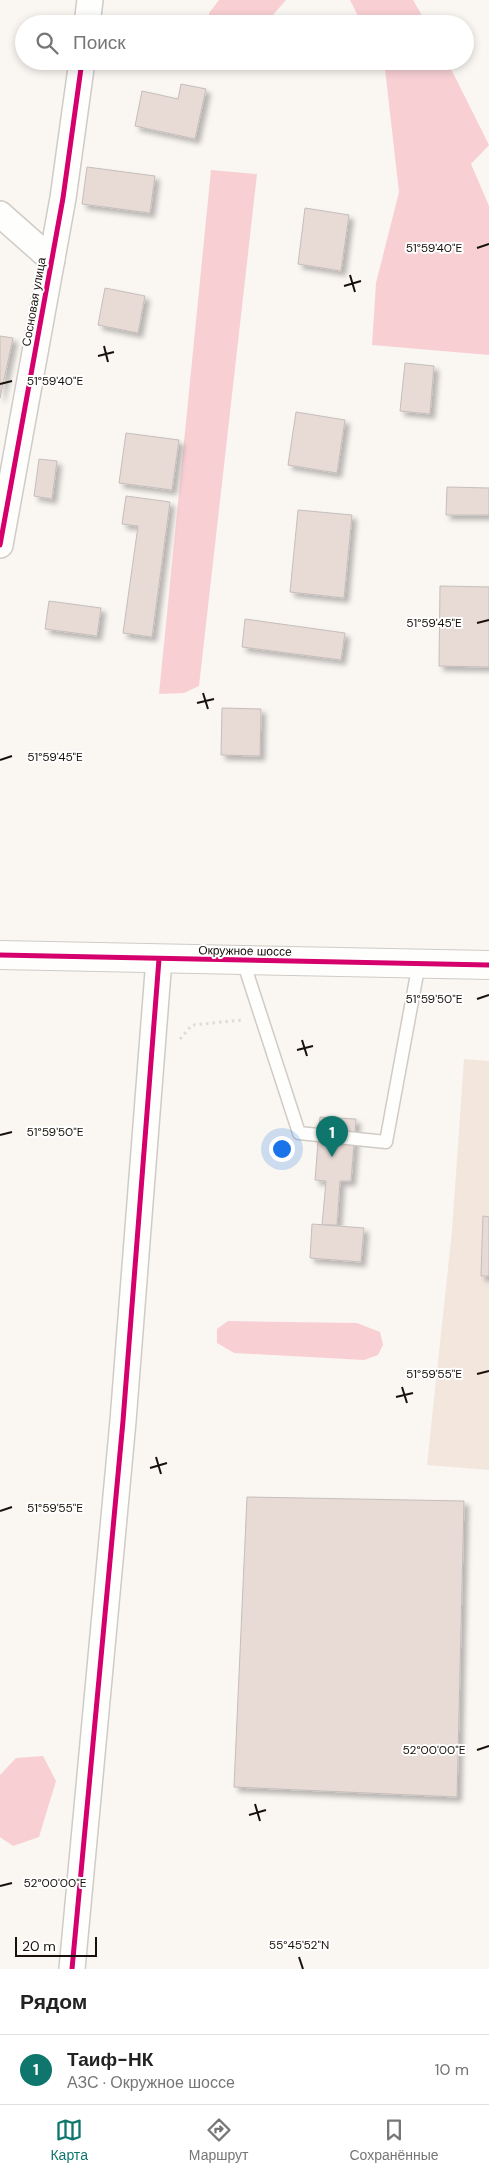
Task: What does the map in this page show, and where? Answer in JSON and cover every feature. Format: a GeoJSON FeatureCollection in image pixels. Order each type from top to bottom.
{"type":"FeatureCollection","features":[{"type":"Feature","properties":{"kind":"street"},"geometry":{"type":"LineString","coordinates":[[88,15],[90,0]]}},
{"type":"Feature","properties":{"kind":"street","name":"Сосновая улица"},"geometry":{"type":"LineString","coordinates":[[0,544],[63,198],[81,70]]}},
{"type":"Feature","properties":{"kind":"street"},"geometry":{"type":"LineString","coordinates":[[0,214],[52,260]]}},
{"type":"Feature","properties":{"kind":"street","name":"Окружное шоссе"},"geometry":{"type":"LineString","coordinates":[[0,955],[159,960],[489,964]]}},
{"type":"Feature","properties":{"kind":"street"},"geometry":{"type":"LineString","coordinates":[[72,1969],[123,1421],[159,960]]}},
{"type":"Feature","properties":{"kind":"lane"},"geometry":{"type":"LineString","coordinates":[[242,961],[299,1133],[386,1142],[419,963]]}},
{"type":"Feature","properties":{"kind":"shaded area"},"geometry":{"type":"Polygon","coordinates":[[[219,0],[286,0],[273,15],[209,15],[219,0]]]}},
{"type":"Feature","properties":{"kind":"shaded area"},"geometry":{"type":"Polygon","coordinates":[[[350,0],[413,0],[422,15],[358,15],[350,0]]]}},
{"type":"Feature","properties":{"kind":"shaded area"},"geometry":{"type":"Polygon","coordinates":[[[385,70],[452,70],[489,145],[471,164],[489,206],[489,355],[372,345],[376,283],[399,192],[385,70]]]}},
{"type":"Feature","properties":{"kind":"shaded area"},"geometry":{"type":"Polygon","coordinates":[[[211,170],[257,174],[199,686],[184,693],[159,694],[211,170]]]}},
{"type":"Feature","properties":{"kind":"shaded area"},"geometry":{"type":"Polygon","coordinates":[[[464,1059],[489,1061],[489,1470],[427,1465],[452,1231],[464,1059]]]}},
{"type":"Feature","properties":{"kind":"shaded area"},"geometry":{"type":"Polygon","coordinates":[[[228,1321],[357,1323],[380,1332],[383,1345],[378,1355],[364,1360],[234,1353],[217,1343],[217,1329],[228,1321]]]}},
{"type":"Feature","properties":{"kind":"shaded area"},"geometry":{"type":"Polygon","coordinates":[[[43,1756],[56,1781],[39,1837],[13,1846],[0,1837],[0,1775],[16,1758],[43,1756]]]}},
{"type":"Feature","properties":{"kind":"building"},"geometry":{"type":"Polygon","coordinates":[[[181,84],[206,89],[195,139],[135,126],[142,91],[178,99],[181,84]]]}},
{"type":"Feature","properties":{"kind":"building"},"geometry":{"type":"Polygon","coordinates":[[[87,167],[155,176],[150,213],[82,204],[87,167]]]}},
{"type":"Feature","properties":{"kind":"building"},"geometry":{"type":"Polygon","coordinates":[[[305,208],[349,215],[341,271],[298,264],[305,208]]]}},
{"type":"Feature","properties":{"kind":"building"},"geometry":{"type":"Polygon","coordinates":[[[105,288],[145,296],[138,333],[98,325],[105,288]]]}},
{"type":"Feature","properties":{"kind":"building"},"geometry":{"type":"Polygon","coordinates":[[[0,336],[13,338],[0,398],[0,336]]]}},
{"type":"Feature","properties":{"kind":"building"},"geometry":{"type":"Polygon","coordinates":[[[405,363],[434,366],[430,414],[400,411],[405,363]]]}},
{"type":"Feature","properties":{"kind":"building"},"geometry":{"type":"Polygon","coordinates":[[[296,412],[345,420],[337,473],[288,465],[296,412]]]}},
{"type":"Feature","properties":{"kind":"building"},"geometry":{"type":"Polygon","coordinates":[[[126,433],[179,440],[172,490],[119,483],[126,433]]]}},
{"type":"Feature","properties":{"kind":"building"},"geometry":{"type":"Polygon","coordinates":[[[39,459],[57,461],[52,499],[34,496],[39,459]]]}},
{"type":"Feature","properties":{"kind":"building"},"geometry":{"type":"Polygon","coordinates":[[[447,487],[489,488],[489,515],[446,515],[447,487]]]}},
{"type":"Feature","properties":{"kind":"building"},"geometry":{"type":"Polygon","coordinates":[[[126,496],[170,502],[152,637],[123,633],[138,526],[122,524],[126,496]]]}},
{"type":"Feature","properties":{"kind":"building"},"geometry":{"type":"Polygon","coordinates":[[[298,510],[352,515],[344,598],[290,592],[298,510]]]}},
{"type":"Feature","properties":{"kind":"building"},"geometry":{"type":"Polygon","coordinates":[[[440,586],[489,587],[489,667],[439,666],[440,586]]]}},
{"type":"Feature","properties":{"kind":"building"},"geometry":{"type":"Polygon","coordinates":[[[49,601],[101,608],[97,636],[45,629],[49,601]]]}},
{"type":"Feature","properties":{"kind":"building"},"geometry":{"type":"Polygon","coordinates":[[[245,619],[345,633],[341,660],[242,647],[245,619]]]}},
{"type":"Feature","properties":{"kind":"building"},"geometry":{"type":"Polygon","coordinates":[[[222,708],[261,709],[260,756],[221,755],[222,708]]]}},
{"type":"Feature","properties":{"kind":"building"},"geometry":{"type":"Polygon","coordinates":[[[320,1117],[356,1119],[351,1181],[340,1181],[337,1225],[322,1225],[326,1181],[315,1180],[320,1117]]]}},
{"type":"Feature","properties":{"kind":"building"},"geometry":{"type":"Polygon","coordinates":[[[483,1216],[489,1217],[489,1276],[481,1276],[483,1216]]]}},
{"type":"Feature","properties":{"kind":"building"},"geometry":{"type":"Polygon","coordinates":[[[312,1224],[364,1228],[361,1262],[310,1258],[312,1224]]]}},
{"type":"Feature","properties":{"kind":"building"},"geometry":{"type":"Polygon","coordinates":[[[247,1497],[464,1501],[457,1797],[234,1787],[247,1497]]]}},
{"type":"Feature","properties":{"kind":"cycle path"},"geometry":{"type":"LineString","coordinates":[[0,545],[63,198],[81,70]]}},
{"type":"Feature","properties":{"kind":"cycle path"},"geometry":{"type":"LineString","coordinates":[[0,955],[489,965]]}},
{"type":"Feature","properties":{"kind":"cycle path"},"geometry":{"type":"LineString","coordinates":[[72,1969],[123,1421],[159,959]]}},
{"type":"Feature","properties":{"kind":"place","name":"Таиф-НК"},"geometry":{"type":"Point","coordinates":[332,1157]}}]}
